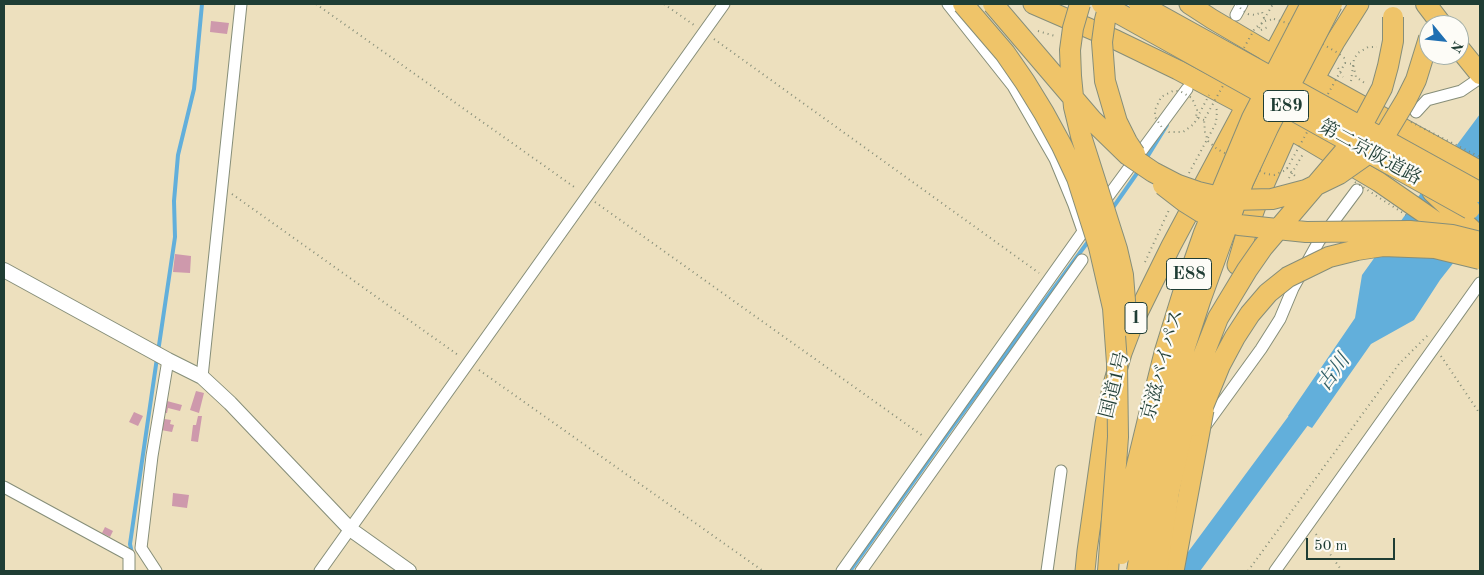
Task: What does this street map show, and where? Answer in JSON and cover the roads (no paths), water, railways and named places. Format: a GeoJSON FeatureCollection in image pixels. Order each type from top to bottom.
{"type":"FeatureCollection","features":[{"type":"Feature","properties":{"kind":"highway"},"geometry":{"type":"LineString","coordinates":[[962,4],[984,27],[1026,82],[1062,146],[1086,203],[1099,247],[1113,308],[1117,363],[1118,437]]}},
{"type":"Feature","properties":{"kind":"highway"},"geometry":{"type":"LineString","coordinates":[[992,4],[1092,120],[1128,155],[1153,172],[1178,185],[1232,200],[1272,199],[1289,196],[1324,183],[1366,155],[1388,130],[1406,100],[1416,80],[1421,65]]}},
{"type":"Feature","properties":{"kind":"highway"},"geometry":{"type":"LineString","coordinates":[[1033,4],[1169,66],[1288,130],[1379,182],[1480,252]]}},
{"type":"Feature","properties":{"kind":"highway"},"geometry":{"type":"LineString","coordinates":[[1080,4],[1073,28],[1070,50],[1070,76],[1074,107],[1117,249],[1126,305],[1126,359],[1108,571]]}},
{"type":"Feature","properties":{"kind":"highway","name":"第二京阪道路"},"geometry":{"type":"LineString","coordinates":[[1102,4],[1480,215]]}},
{"type":"Feature","properties":{"kind":"highway"},"geometry":{"type":"LineString","coordinates":[[1109,4],[1103,34],[1102,61],[1109,101],[1117,122],[1139,160],[1169,191],[1185,202],[1201,212],[1219,219],[1261,229],[1306,232],[1410,231],[1452,235],[1480,242]]}},
{"type":"Feature","properties":{"kind":"highway"},"geometry":{"type":"LineString","coordinates":[[1140,4],[1189,42],[1370,142],[1396,161],[1480,237]]}},
{"type":"Feature","properties":{"kind":"highway","name":"第二京阪道路"},"geometry":{"type":"LineString","coordinates":[[1140,4],[1480,193]]}},
{"type":"Feature","properties":{"kind":"highway"},"geometry":{"type":"LineString","coordinates":[[1189,4],[1314,80],[1480,171]]}},
{"type":"Feature","properties":{"kind":"highway","name":"国道1号"},"geometry":{"type":"LineString","coordinates":[[1174,571],[1213,364],[1237,265],[1261,192],[1288,130],[1278,91],[1272,55],[1300,4]]}},
{"type":"Feature","properties":{"kind":"highway","name":"E88"},"geometry":{"type":"LineString","coordinates":[[1278,91],[1311,4]]}},
{"type":"Feature","properties":{"kind":"highway","name":"E88"},"geometry":{"type":"LineString","coordinates":[[1278,91],[1332,4]]}},
{"type":"Feature","properties":{"kind":"highway","name":"国道1号"},"geometry":{"type":"LineString","coordinates":[[1085,571],[1105,424],[1112,388],[1122,353],[1151,284],[1244,106],[1278,91],[1314,80],[1359,4]]}},
{"type":"Feature","properties":{"kind":"highway"},"geometry":{"type":"LineString","coordinates":[[1157,571],[1181,436],[1196,374],[1218,318],[1246,270],[1263,247],[1344,152],[1371,111],[1382,88],[1393,41],[1391,4]]}},
{"type":"Feature","properties":{"kind":"highway"},"geometry":{"type":"LineString","coordinates":[[1426,4],[1434,15]]}},
{"type":"Feature","properties":{"kind":"highway"},"geometry":{"type":"LineString","coordinates":[[1272,55],[1278,79],[1285,90],[1278,91],[1265,86],[1277,102],[1285,118],[1288,130]]}},
{"type":"Feature","properties":{"kind":"highway"},"geometry":{"type":"LineString","coordinates":[[1469,61],[1480,76]]}},
{"type":"Feature","properties":{"kind":"highway","name":"京滋バイパス"},"geometry":{"type":"LineString","coordinates":[[1118,571],[1134,481],[1148,420],[1165,351],[1183,293],[1225,178],[1252,118],[1278,91]]}},
{"type":"Feature","properties":{"kind":"highway","name":"京滋バイパス"},"geometry":{"type":"LineString","coordinates":[[1137,571],[1153,476],[1183,354],[1243,182],[1278,91]]}},
{"type":"Feature","properties":{"kind":"highway"},"geometry":{"type":"LineString","coordinates":[[1162,537],[1189,443],[1204,401],[1234,337],[1268,293],[1288,277],[1310,265],[1329,257],[1357,250],[1383,246],[1426,247],[1480,259]]}},
{"type":"Feature","properties":{"kind":"street"},"geometry":{"type":"LineString","coordinates":[[202,377],[241,4]]}},
{"type":"Feature","properties":{"kind":"street"},"geometry":{"type":"LineString","coordinates":[[320,571],[724,4]]}},
{"type":"Feature","properties":{"kind":"street"},"geometry":{"type":"LineString","coordinates":[[948,4],[1013,86],[1054,159],[1083,231]]}},
{"type":"Feature","properties":{"kind":"street"},"geometry":{"type":"LineString","coordinates":[[1236,9],[1242,4]]}},
{"type":"Feature","properties":{"kind":"street"},"geometry":{"type":"LineString","coordinates":[[1416,112],[1427,100],[1461,91],[1480,76]]}},
{"type":"Feature","properties":{"kind":"street"},"geometry":{"type":"LineString","coordinates":[[842,571],[1083,231],[1188,89]]}},
{"type":"Feature","properties":{"kind":"street"},"geometry":{"type":"LineString","coordinates":[[1098,571],[1261,349],[1280,319],[1293,288],[1319,241],[1357,190]]}},
{"type":"Feature","properties":{"kind":"street"},"geometry":{"type":"LineString","coordinates":[[861,571],[1082,260]]}},
{"type":"Feature","properties":{"kind":"street"},"geometry":{"type":"LineString","coordinates":[[4,270],[202,377],[230,403],[350,529],[409,571]]}},
{"type":"Feature","properties":{"kind":"street"},"geometry":{"type":"LineString","coordinates":[[1050,279],[1063,287]]}},
{"type":"Feature","properties":{"kind":"street"},"geometry":{"type":"LineString","coordinates":[[1275,571],[1479,288]]}},
{"type":"Feature","properties":{"kind":"street"},"geometry":{"type":"LineString","coordinates":[[156,571],[141,548],[162,357]]}},
{"type":"Feature","properties":{"kind":"street"},"geometry":{"type":"LineString","coordinates":[[933,443],[945,452]]}},
{"type":"Feature","properties":{"kind":"street"},"geometry":{"type":"LineString","coordinates":[[1048,571],[1061,471]]}},
{"type":"Feature","properties":{"kind":"street"},"geometry":{"type":"LineString","coordinates":[[4,487],[129,555]]}},
{"type":"Feature","properties":{"kind":"street"},"geometry":{"type":"LineString","coordinates":[[129,555],[141,548]]}},
{"type":"Feature","properties":{"kind":"street"},"geometry":{"type":"LineString","coordinates":[[129,555],[130,571]]}},
{"type":"Feature","properties":{"kind":"water"},"geometry":{"type":"Polygon","coordinates":[[[1480,114],[1480,229],[1440,280],[1414,320],[1371,344],[1312,428],[1288,416],[1355,318],[1362,275],[1480,114]]]}},
{"type":"Feature","properties":{"kind":"waterway"},"geometry":{"type":"LineString","coordinates":[[158,352],[175,237],[174,201],[178,155],[194,89],[202,4]]}},
{"type":"Feature","properties":{"kind":"waterway"},"geometry":{"type":"LineString","coordinates":[[1146,159],[1167,125]]}},
{"type":"Feature","properties":{"kind":"waterway"},"geometry":{"type":"LineString","coordinates":[[1112,209],[1140,169]]}},
{"type":"Feature","properties":{"kind":"waterway"},"geometry":{"type":"LineString","coordinates":[[850,571],[950,430],[1090,239]]}},
{"type":"Feature","properties":{"kind":"waterway"},"geometry":{"type":"LineString","coordinates":[[132,554],[130,544],[157,358]]}},
{"type":"Feature","properties":{"kind":"waterway","name":"古川"},"geometry":{"type":"LineString","coordinates":[[1187,571],[1315,398]]}}]}
